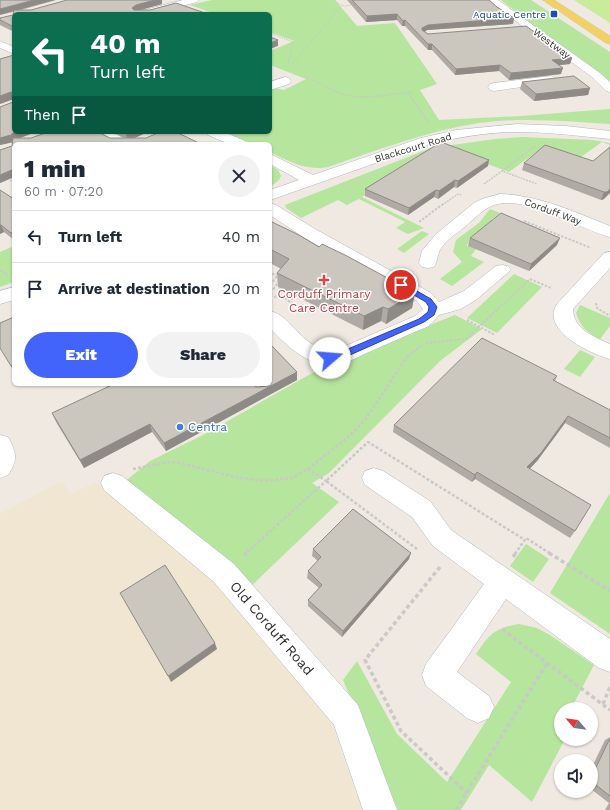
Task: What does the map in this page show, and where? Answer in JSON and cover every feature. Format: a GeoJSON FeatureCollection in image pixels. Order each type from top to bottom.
{"type":"FeatureCollection","features":[{"type":"Feature","properties":{"kind":"main road"},"geometry":{"type":"LineString","coordinates":[[548,0],[610,41]]}},
{"type":"Feature","properties":{"kind":"street"},"geometry":{"type":"LineString","coordinates":[[148,12],[194,0]]}},
{"type":"Feature","properties":{"kind":"street","name":"Westway"},"geometry":{"type":"LineString","coordinates":[[492,0],[596,75],[610,88]]}},
{"type":"Feature","properties":{"kind":"street"},"geometry":{"type":"LineString","coordinates":[[514,28],[529,27]]}},
{"type":"Feature","properties":{"kind":"street"},"geometry":{"type":"LineString","coordinates":[[0,44],[12,50]]}},
{"type":"Feature","properties":{"kind":"street"},"geometry":{"type":"LineString","coordinates":[[0,56],[12,52]]}},
{"type":"Feature","properties":{"kind":"street"},"geometry":{"type":"LineString","coordinates":[[272,84],[286,73]]}},
{"type":"Feature","properties":{"kind":"street"},"geometry":{"type":"LineString","coordinates":[[580,77],[596,75]]}},
{"type":"Feature","properties":{"kind":"street"},"geometry":{"type":"LineString","coordinates":[[494,87],[565,79]]}},
{"type":"Feature","properties":{"kind":"street","name":"Blackcourt Road"},"geometry":{"type":"LineString","coordinates":[[272,194],[310,180],[441,137],[479,131],[517,128],[566,130],[610,135]]}},
{"type":"Feature","properties":{"kind":"street"},"geometry":{"type":"LineString","coordinates":[[104,134],[118,142]]}},
{"type":"Feature","properties":{"kind":"street"},"geometry":{"type":"LineString","coordinates":[[218,134],[236,142]]}},
{"type":"Feature","properties":{"kind":"street"},"geometry":{"type":"LineString","coordinates":[[272,159],[310,180]]}},
{"type":"Feature","properties":{"kind":"street","name":"Corduff Way"},"geometry":{"type":"LineString","coordinates":[[428,263],[428,254],[436,242],[484,204],[497,198],[529,201],[610,232]]}},
{"type":"Feature","properties":{"kind":"street"},"geometry":{"type":"LineString","coordinates":[[272,209],[294,224],[424,297],[431,304],[441,308]]}},
{"type":"Feature","properties":{"kind":"street"},"geometry":{"type":"LineString","coordinates":[[610,257],[564,308],[563,314],[565,322],[582,338],[610,352]]}},
{"type":"Feature","properties":{"kind":"street"},"geometry":{"type":"LineString","coordinates":[[272,319],[305,350],[315,355],[330,358],[338,357],[422,321],[441,308],[464,301],[502,270]]}},
{"type":"Feature","properties":{"kind":"street"},"geometry":{"type":"LineString","coordinates":[[0,298],[12,294]]}},
{"type":"Feature","properties":{"kind":"street"},"geometry":{"type":"LineString","coordinates":[[0,444],[5,456],[4,462],[0,468]]}},
{"type":"Feature","properties":{"kind":"street"},"geometry":{"type":"LineString","coordinates":[[374,478],[421,509],[442,538],[501,578],[610,657]]}},
{"type":"Feature","properties":{"kind":"street","name":"Old Corduff Road"},"geometry":{"type":"LineString","coordinates":[[113,483],[224,573],[347,716],[380,810]]}},
{"type":"Feature","properties":{"kind":"street"},"geometry":{"type":"LineString","coordinates":[[478,707],[437,675],[481,613],[501,578]]}},
{"type":"Feature","properties":{"kind":"path"},"geometry":{"type":"LineString","coordinates":[[334,0],[342,6],[349,6],[357,0]]}},
{"type":"Feature","properties":{"kind":"path"},"geometry":{"type":"LineString","coordinates":[[286,73],[342,6]]}},
{"type":"Feature","properties":{"kind":"path"},"geometry":{"type":"LineString","coordinates":[[272,34],[293,42],[286,73]]}},
{"type":"Feature","properties":{"kind":"path"},"geometry":{"type":"LineString","coordinates":[[300,75],[320,83],[338,94],[354,98],[410,92],[410,96],[441,137]]}},
{"type":"Feature","properties":{"kind":"path"},"geometry":{"type":"LineString","coordinates":[[502,171],[537,144]]}},
{"type":"Feature","properties":{"kind":"path"},"geometry":{"type":"LineString","coordinates":[[484,204],[590,248],[586,253]]}},
{"type":"Feature","properties":{"kind":"path"},"geometry":{"type":"LineString","coordinates":[[272,275],[273,274],[278,275],[272,282]]}},
{"type":"Feature","properties":{"kind":"path"},"geometry":{"type":"LineString","coordinates":[[272,290],[282,278]]}},
{"type":"Feature","properties":{"kind":"path"},"geometry":{"type":"LineString","coordinates":[[424,344],[466,339],[530,279],[551,288],[556,283]]}},
{"type":"Feature","properties":{"kind":"path"},"geometry":{"type":"LineString","coordinates":[[272,298],[281,295],[305,313],[320,307]]}},
{"type":"Feature","properties":{"kind":"path"},"geometry":{"type":"LineString","coordinates":[[598,300],[596,305],[597,308],[610,316]]}},
{"type":"Feature","properties":{"kind":"path"},"geometry":{"type":"LineString","coordinates":[[441,308],[495,336]]}},
{"type":"Feature","properties":{"kind":"path"},"geometry":{"type":"LineString","coordinates":[[113,483],[127,471],[138,467],[168,462],[180,463],[252,480],[292,478],[308,470],[353,432],[368,416],[392,377],[408,355],[430,339]]}},
{"type":"Feature","properties":{"kind":"path"},"geometry":{"type":"LineString","coordinates":[[308,470],[326,481],[422,552]]}},
{"type":"Feature","properties":{"kind":"path"},"geometry":{"type":"LineString","coordinates":[[224,573],[326,481]]}},
{"type":"Feature","properties":{"kind":"path"},"geometry":{"type":"LineString","coordinates":[[501,578],[526,538],[610,591]]}},
{"type":"Feature","properties":{"kind":"path"},"geometry":{"type":"LineString","coordinates":[[434,562],[441,566],[365,660],[400,731],[467,793]]}},
{"type":"Feature","properties":{"kind":"path"},"geometry":{"type":"LineString","coordinates":[[481,613],[610,710]]}},
{"type":"Feature","properties":{"kind":"path"},"geometry":{"type":"LineString","coordinates":[[456,810],[547,664]]}},
{"type":"Feature","properties":{"kind":"path"},"geometry":{"type":"LineString","coordinates":[[603,704],[610,687]]}},
{"type":"Feature","properties":{"kind":"shaded area"},"geometry":{"type":"Polygon","coordinates":[[[62,481],[70,494],[95,483],[131,500],[255,612],[328,715],[362,810],[0,810],[0,514],[62,481]]]}},
{"type":"Feature","properties":{"kind":"green space"},"geometry":{"type":"Polygon","coordinates":[[[212,0],[335,0],[357,26],[395,23],[437,84],[420,90],[439,120],[521,116],[610,109],[610,124],[528,120],[479,123],[460,126],[422,136],[328,167],[312,168],[284,159],[272,153],[272,142],[248,142],[230,134],[272,134],[272,89],[284,90],[306,79],[272,66],[272,50],[294,41],[272,33],[272,12],[210,12],[190,5],[212,0]]]}},
{"type":"Feature","properties":{"kind":"green space"},"geometry":{"type":"Polygon","coordinates":[[[501,0],[531,0],[610,52],[610,82],[554,42],[501,0]]]}},
{"type":"Feature","properties":{"kind":"green space"},"geometry":{"type":"Polygon","coordinates":[[[574,0],[610,0],[610,23],[574,0]]]}},
{"type":"Feature","properties":{"kind":"green space"},"geometry":{"type":"Polygon","coordinates":[[[523,137],[592,140],[610,143],[610,145],[602,142],[575,161],[539,150],[509,172],[442,147],[362,197],[424,228],[408,234],[396,228],[405,222],[359,199],[347,205],[338,200],[301,218],[286,208],[285,205],[431,148],[495,139],[523,137]]]}},
{"type":"Feature","properties":{"kind":"green space"},"geometry":{"type":"Polygon","coordinates":[[[272,166],[278,170],[281,176],[279,180],[272,185],[272,166]]]}},
{"type":"Feature","properties":{"kind":"green space"},"geometry":{"type":"Polygon","coordinates":[[[490,209],[500,213],[491,220],[493,222],[466,245],[476,249],[471,256],[484,262],[452,286],[440,279],[462,262],[453,252],[456,240],[480,222],[490,209]]]}},
{"type":"Feature","properties":{"kind":"green space"},"geometry":{"type":"Polygon","coordinates":[[[422,231],[429,234],[404,253],[397,249],[422,231]]]}},
{"type":"Feature","properties":{"kind":"green space"},"geometry":{"type":"Polygon","coordinates":[[[12,247],[12,283],[0,287],[0,252],[12,247]]]}},
{"type":"Feature","properties":{"kind":"green space"},"geometry":{"type":"Polygon","coordinates":[[[514,274],[542,287],[497,333],[467,318],[514,274]]]}},
{"type":"Feature","properties":{"kind":"green space"},"geometry":{"type":"Polygon","coordinates":[[[580,305],[610,318],[610,326],[600,339],[588,332],[580,322],[576,313],[580,305]]]}},
{"type":"Feature","properties":{"kind":"green space"},"geometry":{"type":"Polygon","coordinates":[[[455,315],[482,329],[440,361],[329,473],[312,483],[339,502],[247,590],[123,483],[150,461],[203,435],[321,368],[455,315]]]}},
{"type":"Feature","properties":{"kind":"green space"},"geometry":{"type":"Polygon","coordinates":[[[580,350],[595,357],[580,377],[564,369],[580,350]]]}},
{"type":"Feature","properties":{"kind":"green space"},"geometry":{"type":"Polygon","coordinates":[[[610,493],[610,634],[550,593],[610,493]]]}},
{"type":"Feature","properties":{"kind":"green space"},"geometry":{"type":"Polygon","coordinates":[[[526,544],[549,559],[533,582],[510,566],[526,544]]]}},
{"type":"Feature","properties":{"kind":"green space"},"geometry":{"type":"Polygon","coordinates":[[[519,624],[537,628],[550,635],[594,665],[575,702],[554,702],[554,746],[561,746],[557,754],[554,754],[554,760],[532,802],[489,765],[461,810],[398,810],[343,680],[357,661],[397,734],[447,782],[511,682],[476,654],[493,633],[519,624]]]}},
{"type":"Feature","properties":{"kind":"building"},"geometry":{"type":"Polygon","coordinates":[[[0,0],[34,0],[0,9],[0,0]]]}},
{"type":"Feature","properties":{"kind":"building"},"geometry":{"type":"Polygon","coordinates":[[[67,0],[155,0],[136,5],[132,8],[134,10],[150,10],[176,3],[202,12],[14,12],[14,10],[31,10],[67,0]]]}},
{"type":"Feature","properties":{"kind":"building"},"geometry":{"type":"Polygon","coordinates":[[[352,0],[489,0],[514,18],[428,25],[422,28],[422,30],[428,34],[526,26],[572,58],[552,60],[563,68],[511,73],[500,65],[456,69],[432,44],[428,44],[405,20],[403,21],[397,14],[367,16],[352,0]]]}},
{"type":"Feature","properties":{"kind":"building"},"geometry":{"type":"Polygon","coordinates":[[[12,15],[12,26],[0,20],[0,18],[12,15]]]}},
{"type":"Feature","properties":{"kind":"building"},"geometry":{"type":"Polygon","coordinates":[[[272,38],[278,40],[272,42],[272,38]]]}},
{"type":"Feature","properties":{"kind":"building"},"geometry":{"type":"Polygon","coordinates":[[[12,56],[12,92],[0,96],[0,59],[12,56]]]}},
{"type":"Feature","properties":{"kind":"building"},"geometry":{"type":"Polygon","coordinates":[[[574,76],[590,88],[536,94],[522,82],[574,76]]]}},
{"type":"Feature","properties":{"kind":"building"},"geometry":{"type":"Polygon","coordinates":[[[12,102],[12,134],[0,138],[0,107],[12,102]]]}},
{"type":"Feature","properties":{"kind":"building"},"geometry":{"type":"Polygon","coordinates":[[[42,134],[102,134],[110,138],[146,138],[155,134],[180,134],[197,142],[12,142],[13,138],[31,138],[42,134]]]}},
{"type":"Feature","properties":{"kind":"building"},"geometry":{"type":"Polygon","coordinates":[[[441,142],[489,160],[458,181],[455,180],[439,191],[436,190],[409,208],[365,189],[441,142]]]}},
{"type":"Feature","properties":{"kind":"building"},"geometry":{"type":"Polygon","coordinates":[[[545,145],[593,161],[610,147],[610,189],[607,192],[604,192],[524,163],[545,145]]]}},
{"type":"Feature","properties":{"kind":"building"},"geometry":{"type":"Polygon","coordinates":[[[12,146],[12,170],[0,175],[0,150],[12,146]]]}},
{"type":"Feature","properties":{"kind":"building"},"geometry":{"type":"Polygon","coordinates":[[[0,190],[12,198],[12,233],[0,225],[0,190]]]}},
{"type":"Feature","properties":{"kind":"building"},"geometry":{"type":"Polygon","coordinates":[[[501,213],[560,238],[531,264],[470,238],[501,213]]]}},
{"type":"Feature","properties":{"kind":"building","name":"Corduff Primary Care Centre"},"geometry":{"type":"Polygon","coordinates":[[[272,222],[319,247],[322,244],[347,256],[415,293],[388,309],[383,307],[364,316],[277,273],[289,259],[272,250],[272,222]]]}},
{"type":"Feature","properties":{"kind":"building"},"geometry":{"type":"Polygon","coordinates":[[[12,318],[11,366],[0,348],[0,323],[12,318]]]}},
{"type":"Feature","properties":{"kind":"building"},"geometry":{"type":"Polygon","coordinates":[[[482,338],[557,376],[553,380],[610,410],[610,438],[568,416],[541,453],[527,467],[591,505],[575,531],[477,472],[475,475],[394,425],[482,338]]]}},
{"type":"Feature","properties":{"kind":"building"},"geometry":{"type":"Polygon","coordinates":[[[272,346],[297,372],[272,385],[272,346]]]}},
{"type":"Feature","properties":{"kind":"building"},"geometry":{"type":"Polygon","coordinates":[[[110,386],[271,386],[164,443],[150,424],[80,460],[52,413],[110,386]]]}},
{"type":"Feature","properties":{"kind":"building"},"geometry":{"type":"Polygon","coordinates":[[[353,509],[411,553],[343,631],[308,600],[322,585],[308,571],[321,557],[313,549],[353,509]]]}},
{"type":"Feature","properties":{"kind":"building"},"geometry":{"type":"Polygon","coordinates":[[[165,565],[215,643],[168,676],[120,593],[165,565]]]}},
{"type":"Feature","properties":{"kind":"building"},"geometry":{"type":"Polygon","coordinates":[[[610,738],[610,796],[598,787],[598,763],[610,738]]]}},
{"type":"Feature","properties":{"kind":"place","name":"Aquatic Centre"},"geometry":{"type":"Point","coordinates":[554,14]}},
{"type":"Feature","properties":{"kind":"place","name":"Corduff Primary Care Centre"},"geometry":{"type":"Point","coordinates":[324,280]}},
{"type":"Feature","properties":{"kind":"place","name":"Centra"},"geometry":{"type":"Point","coordinates":[180,427]}},
{"type":"Feature","properties":{"kind":"route"},"geometry":{"type":"LineString","coordinates":[[330,358],[338,357],[422,321],[431,313],[433,307],[429,300],[401,285]]}}]}
